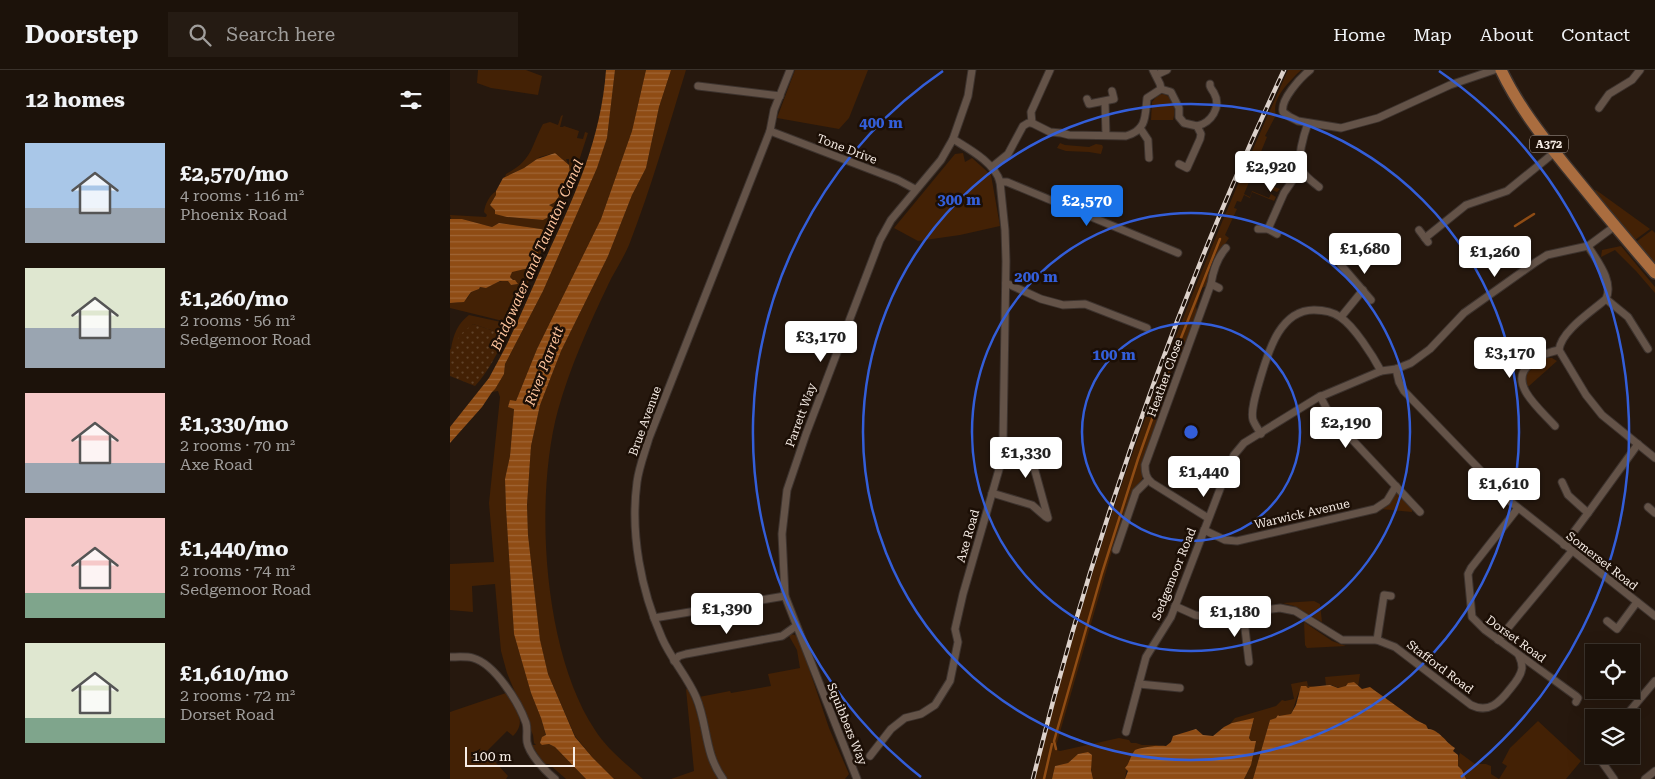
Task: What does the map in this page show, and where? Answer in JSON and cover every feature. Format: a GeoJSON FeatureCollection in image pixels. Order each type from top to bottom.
{"type":"FeatureCollection","features":[{"type":"Feature","properties":{"kind":"main road","name":"A372"},"geometry":{"type":"LineString","coordinates":[[1501,70],[1516,98],[1555,152],[1655,273]]}},
{"type":"Feature","properties":{"kind":"street","name":"Brue Avenue"},"geometry":{"type":"LineString","coordinates":[[723,779],[710,758],[702,716],[696,697],[674,662],[662,638],[646,595],[635,530],[637,480],[649,438],[770,131],[790,70]]}},
{"type":"Feature","properties":{"kind":"street","name":"Parrett Way"},"geometry":{"type":"LineString","coordinates":[[816,676],[785,596],[782,534],[787,490],[809,425],[880,240],[891,220],[940,160],[953,138],[968,96],[972,70]]}},
{"type":"Feature","properties":{"kind":"street"},"geometry":{"type":"LineString","coordinates":[[1032,123],[1031,112],[1050,70]]}},
{"type":"Feature","properties":{"kind":"street"},"geometry":{"type":"LineString","coordinates":[[1161,89],[1155,72],[1168,70]]}},
{"type":"Feature","properties":{"kind":"street"},"geometry":{"type":"LineString","coordinates":[[1310,70],[1293,89],[1282,107],[1283,112],[1287,116],[1308,123],[1338,128],[1378,118],[1450,85],[1494,70]]}},
{"type":"Feature","properties":{"kind":"street"},"geometry":{"type":"LineString","coordinates":[[1599,108],[1609,94],[1632,80],[1640,70]]}},
{"type":"Feature","properties":{"kind":"street"},"geometry":{"type":"LineString","coordinates":[[992,167],[1008,154],[1023,126],[1028,123],[1032,123],[1050,132],[1070,135],[1126,136],[1134,133],[1144,122],[1147,98],[1161,89],[1171,92],[1179,108],[1179,117],[1184,122],[1197,126],[1206,123],[1212,118],[1217,106],[1210,84]]}},
{"type":"Feature","properties":{"kind":"street"},"geometry":{"type":"LineString","coordinates":[[698,86],[780,96]]}},
{"type":"Feature","properties":{"kind":"street"},"geometry":{"type":"LineString","coordinates":[[1087,99],[1089,104],[1105,102],[1114,99],[1112,91]]}},
{"type":"Feature","properties":{"kind":"street"},"geometry":{"type":"LineString","coordinates":[[1105,102],[1106,135]]}},
{"type":"Feature","properties":{"kind":"street"},"geometry":{"type":"LineString","coordinates":[[1268,229],[1284,192],[1300,168],[1302,143],[1308,123]]}},
{"type":"Feature","properties":{"kind":"street"},"geometry":{"type":"LineString","coordinates":[[1179,164],[1187,168],[1200,139],[1201,134],[1197,126]]}},
{"type":"Feature","properties":{"kind":"street"},"geometry":{"type":"LineString","coordinates":[[1140,128],[1148,140],[1149,158]]}},
{"type":"Feature","properties":{"kind":"street","name":"Tone Drive"},"geometry":{"type":"LineString","coordinates":[[770,131],[898,180],[915,189]]}},
{"type":"Feature","properties":{"kind":"street","name":"Axe Road"},"geometry":{"type":"LineString","coordinates":[[870,756],[891,729],[905,718],[921,714],[935,705],[950,681],[958,642],[955,629],[1000,466],[1003,440],[1006,230],[1000,182],[998,174],[992,167],[953,138]]}},
{"type":"Feature","properties":{"kind":"street"},"geometry":{"type":"LineString","coordinates":[[1420,230],[1427,240],[1466,205],[1507,191],[1555,152]]}},
{"type":"Feature","properties":{"kind":"street"},"geometry":{"type":"LineString","coordinates":[[1300,168],[1319,187]]}},
{"type":"Feature","properties":{"kind":"street"},"geometry":{"type":"LineString","coordinates":[[1000,182],[1007,182],[1178,253]]}},
{"type":"Feature","properties":{"kind":"street","name":"Sedgemoor Road"},"geometry":{"type":"LineString","coordinates":[[1126,732],[1146,657],[1168,622],[1234,455],[1244,444],[1320,396],[1381,371],[1396,369],[1411,362],[1427,352],[1464,313],[1544,257],[1588,246],[1615,226]]}},
{"type":"Feature","properties":{"kind":"street"},"geometry":{"type":"LineString","coordinates":[[1258,229],[1268,229],[1277,234]]}},
{"type":"Feature","properties":{"kind":"street"},"geometry":{"type":"LineString","coordinates":[[1588,246],[1608,284],[1608,292],[1606,299],[1562,338],[1559,350],[1580,387],[1594,406],[1602,415],[1655,458]]}},
{"type":"Feature","properties":{"kind":"street","name":"Heather Close"},"geometry":{"type":"LineString","coordinates":[[1148,480],[1145,466],[1211,284],[1212,275],[1218,259],[1226,248]]}},
{"type":"Feature","properties":{"kind":"street"},"geometry":{"type":"LineString","coordinates":[[1342,265],[1371,300]]}},
{"type":"Feature","properties":{"kind":"street"},"geometry":{"type":"LineString","coordinates":[[1006,283],[1041,299],[1063,305],[1085,304],[1147,328]]}},
{"type":"Feature","properties":{"kind":"street"},"geometry":{"type":"LineString","coordinates":[[1211,284],[1219,288]]}},
{"type":"Feature","properties":{"kind":"street"},"geometry":{"type":"LineString","coordinates":[[1341,318],[1362,290]]}},
{"type":"Feature","properties":{"kind":"street"},"geometry":{"type":"LineString","coordinates":[[1606,299],[1626,314],[1648,349]]}},
{"type":"Feature","properties":{"kind":"street"},"geometry":{"type":"LineString","coordinates":[[1261,434],[1252,417],[1254,403],[1271,348],[1285,322],[1297,313],[1309,310],[1324,311],[1341,318],[1372,354],[1381,371]]}},
{"type":"Feature","properties":{"kind":"street"},"geometry":{"type":"LineString","coordinates":[[1555,426],[1524,390],[1521,379],[1525,368],[1539,356],[1559,350]]}},
{"type":"Feature","properties":{"kind":"street","name":"Somerset Road"},"geometry":{"type":"LineString","coordinates":[[1396,369],[1399,382],[1404,391],[1518,508],[1655,616]]}},
{"type":"Feature","properties":{"kind":"street"},"geometry":{"type":"LineString","coordinates":[[1320,396],[1331,417],[1420,512]]}},
{"type":"Feature","properties":{"kind":"street"},"geometry":{"type":"LineString","coordinates":[[992,493],[1032,505],[1048,518],[1030,453],[1020,445],[1003,440]]}},
{"type":"Feature","properties":{"kind":"street"},"geometry":{"type":"LineString","coordinates":[[1564,545],[1638,444]]}},
{"type":"Feature","properties":{"kind":"street"},"geometry":{"type":"LineString","coordinates":[[1116,550],[1136,492],[1148,480],[1208,518]]}},
{"type":"Feature","properties":{"kind":"street"},"geometry":{"type":"LineString","coordinates":[[1562,482],[1568,495],[1588,512]]}},
{"type":"Feature","properties":{"kind":"street","name":"Warwick Avenue"},"geometry":{"type":"LineString","coordinates":[[1204,530],[1225,540],[1237,541],[1375,509],[1387,501],[1396,486]]}},
{"type":"Feature","properties":{"kind":"street"},"geometry":{"type":"LineString","coordinates":[[1648,507],[1655,513]]}},
{"type":"Feature","properties":{"kind":"street","name":"Dorset Road"},"geometry":{"type":"LineString","coordinates":[[1518,508],[1468,574],[1472,618],[1478,625],[1519,656],[1580,699]]}},
{"type":"Feature","properties":{"kind":"street"},"geometry":{"type":"LineString","coordinates":[[1498,640],[1572,551]]}},
{"type":"Feature","properties":{"kind":"street"},"geometry":{"type":"LineString","coordinates":[[1377,640],[1384,595]]}},
{"type":"Feature","properties":{"kind":"street"},"geometry":{"type":"LineString","coordinates":[[654,618],[785,596]]}},
{"type":"Feature","properties":{"kind":"street"},"geometry":{"type":"LineString","coordinates":[[1607,621],[1617,629],[1637,602]]}},
{"type":"Feature","properties":{"kind":"street","name":"Stafford Road"},"geometry":{"type":"LineString","coordinates":[[1175,606],[1200,617],[1285,608],[1295,611],[1342,640],[1377,640],[1399,649],[1471,705],[1481,708],[1496,705],[1514,685],[1522,669],[1519,656]]}},
{"type":"Feature","properties":{"kind":"street"},"geometry":{"type":"LineString","coordinates":[[1242,612],[1250,662]]}},
{"type":"Feature","properties":{"kind":"street"},"geometry":{"type":"LineString","coordinates":[[674,662],[679,656],[686,654],[782,636],[796,626]]}},
{"type":"Feature","properties":{"kind":"street"},"geometry":{"type":"LineString","coordinates":[[450,657],[473,658],[482,662],[498,678],[516,704],[526,723],[529,749],[544,769],[555,779]]}},
{"type":"Feature","properties":{"kind":"street","name":"Squibbers Way"},"geometry":{"type":"LineString","coordinates":[[816,676],[857,779]]}},
{"type":"Feature","properties":{"kind":"street"},"geometry":{"type":"LineString","coordinates":[[1632,709],[1655,681]]}},
{"type":"Feature","properties":{"kind":"street"},"geometry":{"type":"LineString","coordinates":[[1139,684],[1180,688]]}},
{"type":"Feature","properties":{"kind":"street"},"geometry":{"type":"LineString","coordinates":[[1600,764],[1614,779]]}},
{"type":"Feature","properties":{"kind":"street"},"geometry":{"type":"LineString","coordinates":[[1645,779],[1655,771]]}},
{"type":"Feature","properties":{"kind":"shaded area"},"geometry":{"type":"Polygon","coordinates":[[[478,70],[526,70],[542,76],[538,95],[491,88],[477,83],[478,70]]]}},
{"type":"Feature","properties":{"kind":"shaded area"},"geometry":{"type":"Polygon","coordinates":[[[615,70],[646,70],[632,131],[601,219],[537,349],[516,401],[509,407],[514,408],[510,456],[505,479],[514,634],[546,736],[542,737],[542,745],[549,744],[555,747],[586,779],[566,779],[549,764],[544,764],[532,745],[536,745],[533,735],[507,673],[501,651],[495,584],[472,586],[473,612],[450,610],[450,564],[494,562],[489,503],[500,397],[498,391],[492,392],[504,374],[505,364],[543,291],[597,168],[607,138],[615,70]]]}},
{"type":"Feature","properties":{"kind":"shaded area"},"geometry":{"type":"Polygon","coordinates":[[[671,70],[686,70],[637,224],[629,245],[610,280],[587,331],[563,394],[551,446],[546,486],[545,529],[548,574],[554,618],[564,659],[577,697],[595,730],[611,750],[643,779],[614,779],[592,757],[575,736],[548,674],[540,641],[528,535],[527,505],[531,446],[540,405],[561,351],[608,256],[632,195],[646,168],[659,107],[671,70]]]}},
{"type":"Feature","properties":{"kind":"shaded area"},"geometry":{"type":"Polygon","coordinates":[[[795,70],[868,70],[849,118],[839,129],[777,118],[795,70]]]}},
{"type":"Feature","properties":{"kind":"shaded area"},"geometry":{"type":"Polygon","coordinates":[[[1288,70],[1301,70],[1282,90],[1276,102],[1276,115],[1265,136],[1267,137],[1258,159],[1266,162],[1270,152],[1290,160],[1291,158],[1296,160],[1296,163],[1271,154],[1267,164],[1255,159],[1252,166],[1261,170],[1259,174],[1261,175],[1259,181],[1280,189],[1277,192],[1272,190],[1273,187],[1258,181],[1260,176],[1258,175],[1260,170],[1255,168],[1244,194],[1250,197],[1252,191],[1269,198],[1271,194],[1276,197],[1274,201],[1252,192],[1250,198],[1244,195],[1241,202],[1237,201],[1234,208],[1237,209],[1225,235],[1229,238],[1219,253],[1206,286],[1202,288],[1196,307],[1196,316],[1178,364],[1174,365],[1167,383],[1169,387],[1142,465],[1142,479],[1132,492],[1111,554],[1056,746],[1057,750],[1060,751],[1119,738],[1142,745],[1158,745],[1142,748],[1135,753],[1128,766],[1125,779],[1093,779],[1088,752],[1078,754],[1068,763],[1055,766],[1052,779],[1035,779],[1085,597],[1145,419],[1213,243],[1288,70]]]}},
{"type":"Feature","properties":{"kind":"shaded area"},"geometry":{"type":"Polygon","coordinates":[[[1162,94],[1170,98],[1174,104],[1173,120],[1151,120],[1152,102],[1157,96],[1162,94]]]}},
{"type":"Feature","properties":{"kind":"shaded area"},"geometry":{"type":"Polygon","coordinates":[[[563,115],[560,127],[564,126],[579,131],[577,138],[583,139],[585,132],[588,133],[576,170],[511,323],[450,308],[450,303],[463,301],[471,292],[480,287],[487,287],[501,281],[508,281],[511,285],[518,284],[510,277],[512,271],[528,268],[544,237],[541,229],[499,223],[492,227],[462,219],[451,219],[450,215],[486,217],[487,215],[484,212],[486,203],[496,191],[496,195],[490,205],[507,217],[543,220],[547,218],[553,209],[549,205],[557,200],[562,183],[569,174],[569,159],[566,159],[568,164],[555,153],[540,157],[524,168],[505,177],[506,174],[515,169],[526,158],[543,124],[550,122],[558,125],[563,115]]]}},
{"type":"Feature","properties":{"kind":"shaded area"},"geometry":{"type":"Polygon","coordinates":[[[1060,143],[1089,147],[1096,144],[1103,147],[1101,154],[1066,151],[1057,148],[1060,143]]]}},
{"type":"Feature","properties":{"kind":"shaded area"},"geometry":{"type":"Polygon","coordinates":[[[963,153],[965,162],[972,158],[991,175],[1000,226],[960,235],[918,241],[894,228],[955,154],[963,153]]]}},
{"type":"Feature","properties":{"kind":"shaded area"},"geometry":{"type":"Polygon","coordinates":[[[1596,190],[1650,229],[1635,240],[1594,191],[1596,190]]]}},
{"type":"Feature","properties":{"kind":"shaded area"},"geometry":{"type":"Polygon","coordinates":[[[1652,230],[1655,233],[1655,264],[1636,242],[1652,230]]]}},
{"type":"Feature","properties":{"kind":"shaded area"},"geometry":{"type":"Polygon","coordinates":[[[1621,246],[1655,287],[1655,293],[1615,250],[1601,257],[1602,250],[1621,246]]]}},
{"type":"Feature","properties":{"kind":"shaded area"},"geometry":{"type":"Polygon","coordinates":[[[469,315],[510,324],[506,335],[473,324],[451,349],[457,330],[469,315]]]}},
{"type":"Feature","properties":{"kind":"shaded area"},"geometry":{"type":"Polygon","coordinates":[[[473,324],[506,335],[496,355],[475,386],[450,376],[450,350],[462,333],[473,324]]]}},
{"type":"Feature","properties":{"kind":"shaded area"},"geometry":{"type":"Polygon","coordinates":[[[1545,358],[1552,358],[1557,361],[1529,386],[1526,386],[1527,373],[1545,358]]]}},
{"type":"Feature","properties":{"kind":"shaded area"},"geometry":{"type":"Polygon","coordinates":[[[1395,493],[1399,493],[1412,509],[1412,512],[1381,509],[1389,503],[1395,493]]]}},
{"type":"Feature","properties":{"kind":"shaded area"},"geometry":{"type":"Polygon","coordinates":[[[1314,601],[1320,604],[1322,622],[1294,606],[1283,603],[1314,601]]]}},
{"type":"Feature","properties":{"kind":"shaded area"},"geometry":{"type":"Polygon","coordinates":[[[1304,622],[1332,641],[1346,646],[1307,648],[1305,645],[1304,622]]]}},
{"type":"Feature","properties":{"kind":"shaded area"},"geometry":{"type":"Polygon","coordinates":[[[791,634],[798,636],[829,728],[849,774],[845,779],[727,779],[718,764],[699,697],[771,686],[768,674],[800,668],[797,650],[789,636],[791,634]]]}},
{"type":"Feature","properties":{"kind":"shaded area"},"geometry":{"type":"Polygon","coordinates":[[[1360,674],[1358,687],[1354,682],[1349,683],[1346,687],[1326,686],[1325,677],[1360,674]]]}},
{"type":"Feature","properties":{"kind":"shaded area"},"geometry":{"type":"Polygon","coordinates":[[[1307,681],[1308,686],[1314,686],[1306,688],[1304,686],[1301,689],[1291,714],[1270,720],[1253,779],[1244,779],[1251,765],[1251,741],[1249,738],[1254,719],[1229,725],[1235,718],[1276,706],[1282,700],[1294,699],[1291,684],[1307,681]]]}},
{"type":"Feature","properties":{"kind":"shaded area"},"geometry":{"type":"Polygon","coordinates":[[[686,689],[688,689],[693,700],[709,757],[718,779],[671,779],[694,771],[686,689]]]}},
{"type":"Feature","properties":{"kind":"shaded area"},"geometry":{"type":"Polygon","coordinates":[[[506,693],[516,709],[520,725],[513,736],[507,731],[486,752],[508,776],[506,779],[450,779],[450,712],[506,693]]]}},
{"type":"Feature","properties":{"kind":"shaded area"},"geometry":{"type":"Polygon","coordinates":[[[1538,721],[1581,761],[1566,779],[1499,779],[1507,766],[1502,763],[1510,748],[1538,721]]]}},
{"type":"Feature","properties":{"kind":"shaded area"},"geometry":{"type":"Polygon","coordinates":[[[1460,753],[1475,764],[1491,766],[1491,774],[1499,779],[1466,779],[1458,766],[1460,753]]]}},
{"type":"Feature","properties":{"kind":"water"},"geometry":{"type":"Polygon","coordinates":[[[606,70],[615,70],[607,138],[597,168],[543,291],[505,364],[504,374],[482,407],[450,443],[450,427],[489,378],[504,350],[565,217],[592,146],[603,96],[606,70]]]}},
{"type":"Feature","properties":{"kind":"water","name":"River Parrett"},"geometry":{"type":"Polygon","coordinates":[[[646,70],[671,70],[659,107],[646,168],[632,195],[608,256],[561,351],[540,405],[531,446],[527,505],[528,535],[540,640],[548,674],[575,737],[614,779],[586,779],[555,747],[540,743],[542,737],[546,735],[531,693],[514,634],[505,479],[510,456],[514,409],[508,407],[510,400],[516,401],[537,349],[601,219],[632,131],[646,70]]]}},
{"type":"Feature","properties":{"kind":"water"},"geometry":{"type":"Polygon","coordinates":[[[555,153],[569,165],[570,174],[564,182],[557,200],[549,205],[554,208],[547,218],[543,220],[495,214],[495,210],[490,205],[503,178],[524,168],[537,159],[555,153]]]}},
{"type":"Feature","properties":{"kind":"water","name":"Bridgwater and Taunton Canal"},"geometry":{"type":"Polygon","coordinates":[[[450,219],[462,219],[492,227],[499,223],[545,231],[536,258],[529,268],[512,272],[510,277],[518,284],[511,285],[508,281],[500,281],[486,288],[480,287],[471,292],[464,302],[450,303],[450,219]]]}},
{"type":"Feature","properties":{"kind":"water"},"geometry":{"type":"Polygon","coordinates":[[[1354,682],[1362,689],[1370,687],[1426,725],[1428,729],[1439,734],[1455,748],[1453,751],[1458,755],[1458,766],[1466,779],[1253,779],[1270,720],[1278,715],[1291,714],[1296,705],[1301,686],[1308,688],[1330,685],[1338,688],[1354,682]]]}},
{"type":"Feature","properties":{"kind":"water"},"geometry":{"type":"Polygon","coordinates":[[[1254,718],[1249,738],[1251,741],[1256,741],[1251,765],[1244,779],[1125,779],[1128,771],[1125,768],[1135,750],[1151,746],[1166,746],[1171,742],[1173,736],[1196,729],[1203,735],[1213,736],[1232,723],[1254,718]]]}},
{"type":"Feature","properties":{"kind":"water"},"geometry":{"type":"Polygon","coordinates":[[[1088,752],[1092,755],[1091,770],[1093,779],[1052,779],[1055,766],[1068,763],[1078,754],[1088,752]]]}},
{"type":"Feature","properties":{"kind":"waterway"},"geometry":{"type":"LineString","coordinates":[[1515,226],[1534,214]]}},
{"type":"Feature","properties":{"kind":"waterway"},"geometry":{"type":"LineString","coordinates":[[1056,749],[1054,741],[1102,573],[1138,459],[1177,348],[1220,239]]}},
{"type":"Feature","properties":{"kind":"waterway"},"geometry":{"type":"LineString","coordinates":[[1044,779],[1052,744]]}},
{"type":"Feature","properties":{"kind":"railway"},"geometry":{"type":"LineString","coordinates":[[1033,779],[1083,598],[1141,418],[1208,242],[1284,70]]}}]}
